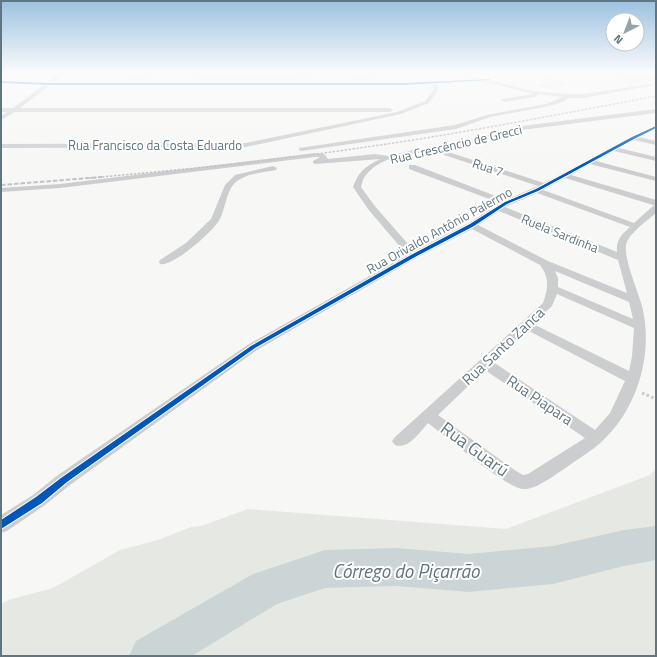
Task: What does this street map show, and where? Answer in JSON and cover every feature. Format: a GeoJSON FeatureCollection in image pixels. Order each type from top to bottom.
{"type":"FeatureCollection","features":[{"type":"Feature","properties":{"kind":"street"},"geometry":{"type":"LineString","coordinates":[[1,118],[23,104]]}},
{"type":"Feature","properties":{"kind":"street","name":"Rua Francisco da Costa Eduardo"},"geometry":{"type":"LineString","coordinates":[[1,146],[239,146],[373,119],[407,110],[422,104]]}},
{"type":"Feature","properties":{"kind":"street"},"geometry":{"type":"LineString","coordinates":[[297,149],[456,127],[489,116],[551,104]]}},
{"type":"Feature","properties":{"kind":"street"},"geometry":{"type":"LineString","coordinates":[[1,110],[407,110]]}},
{"type":"Feature","properties":{"kind":"street","name":"Rua Crescêncio de Grecci"},"geometry":{"type":"LineString","coordinates":[[413,256],[371,207],[357,187],[358,180],[364,172],[388,158],[399,154],[455,147],[509,130],[597,116],[656,111]]}},
{"type":"Feature","properties":{"kind":"street","name":"Rua Orivaldo Antônio Palermo"},"geometry":{"type":"LineString","coordinates":[[1,524],[39,500],[64,480],[256,345],[413,256],[472,225],[502,205],[541,188],[633,138],[655,128]]}},
{"type":"Feature","properties":{"kind":"street"},"geometry":{"type":"LineString","coordinates":[[633,138],[656,143]]}},
{"type":"Feature","properties":{"kind":"street","name":"Rua 7"},"geometry":{"type":"LineString","coordinates":[[431,149],[541,188],[635,226]]}},
{"type":"Feature","properties":{"kind":"street"},"geometry":{"type":"LineString","coordinates":[[614,149],[656,159]]}},
{"type":"Feature","properties":{"kind":"street"},"geometry":{"type":"LineString","coordinates":[[1,190],[60,186],[322,155],[324,158],[315,162]]}},
{"type":"Feature","properties":{"kind":"street"},"geometry":{"type":"LineString","coordinates":[[164,262],[189,245],[215,220],[228,185],[238,177],[260,170],[315,162],[375,156],[388,158]]}},
{"type":"Feature","properties":{"kind":"street"},"geometry":{"type":"LineString","coordinates":[[591,162],[656,179]]}},
{"type":"Feature","properties":{"kind":"street","name":"Ruela Sardinha"},"geometry":{"type":"LineString","coordinates":[[412,167],[446,179],[622,258]]}},
{"type":"Feature","properties":{"kind":"street"},"geometry":{"type":"LineString","coordinates":[[564,175],[656,203]]}},
{"type":"Feature","properties":{"kind":"street"},"geometry":{"type":"LineString","coordinates":[[596,438],[612,422],[623,404],[638,360],[640,326],[622,258],[621,246],[624,237],[656,208]]}},
{"type":"Feature","properties":{"kind":"street"},"geometry":{"type":"LineString","coordinates":[[472,225],[544,263],[582,277],[634,300]]}},
{"type":"Feature","properties":{"kind":"street"},"geometry":{"type":"LineString","coordinates":[[544,263],[551,271],[554,289],[640,326]]}},
{"type":"Feature","properties":{"kind":"street","name":"Rua Santo Zanca"},"geometry":{"type":"LineString","coordinates":[[400,441],[548,304],[554,289]]}},
{"type":"Feature","properties":{"kind":"street"},"geometry":{"type":"LineString","coordinates":[[526,325],[633,378]]}},
{"type":"Feature","properties":{"kind":"street","name":"Rua Piapara"},"geometry":{"type":"LineString","coordinates":[[485,363],[596,438]]}},
{"type":"Feature","properties":{"kind":"street","name":"Rua Guarú"},"geometry":{"type":"LineString","coordinates":[[428,416],[510,476],[522,482],[531,481],[596,438]]}},
{"type":"Feature","properties":{"kind":"shaded area"},"geometry":{"type":"Polygon","coordinates":[[[656,468],[656,656],[1,656],[1,604],[11,599],[53,588],[120,550],[158,540],[191,527],[201,526],[248,509],[506,529],[650,475],[656,468]]]}},
{"type":"Feature","properties":{"kind":"waterway","name":"Córrego do Piçarrão"},"geometry":{"type":"LineString","coordinates":[[151,656],[267,588],[325,569],[396,567],[469,573],[553,565],[624,548],[656,543]]}},
{"type":"Feature","properties":{"kind":"railway"},"geometry":{"type":"LineString","coordinates":[[94,178],[189,169],[319,154],[428,137],[614,104]]}},
{"type":"Feature","properties":{"kind":"railway"},"geometry":{"type":"LineString","coordinates":[[94,178],[102,177]]}},
{"type":"Feature","properties":{"kind":"railway"},"geometry":{"type":"LineString","coordinates":[[90,178],[94,178]]}},
{"type":"Feature","properties":{"kind":"railway"},"geometry":{"type":"LineString","coordinates":[[1,185],[94,178]]}},
{"type":"Feature","properties":{"kind":"cycle path"},"geometry":{"type":"LineString","coordinates":[[1,525],[39,500],[64,480],[253,347],[413,256],[472,225],[506,203],[537,190],[656,127]]}}]}
